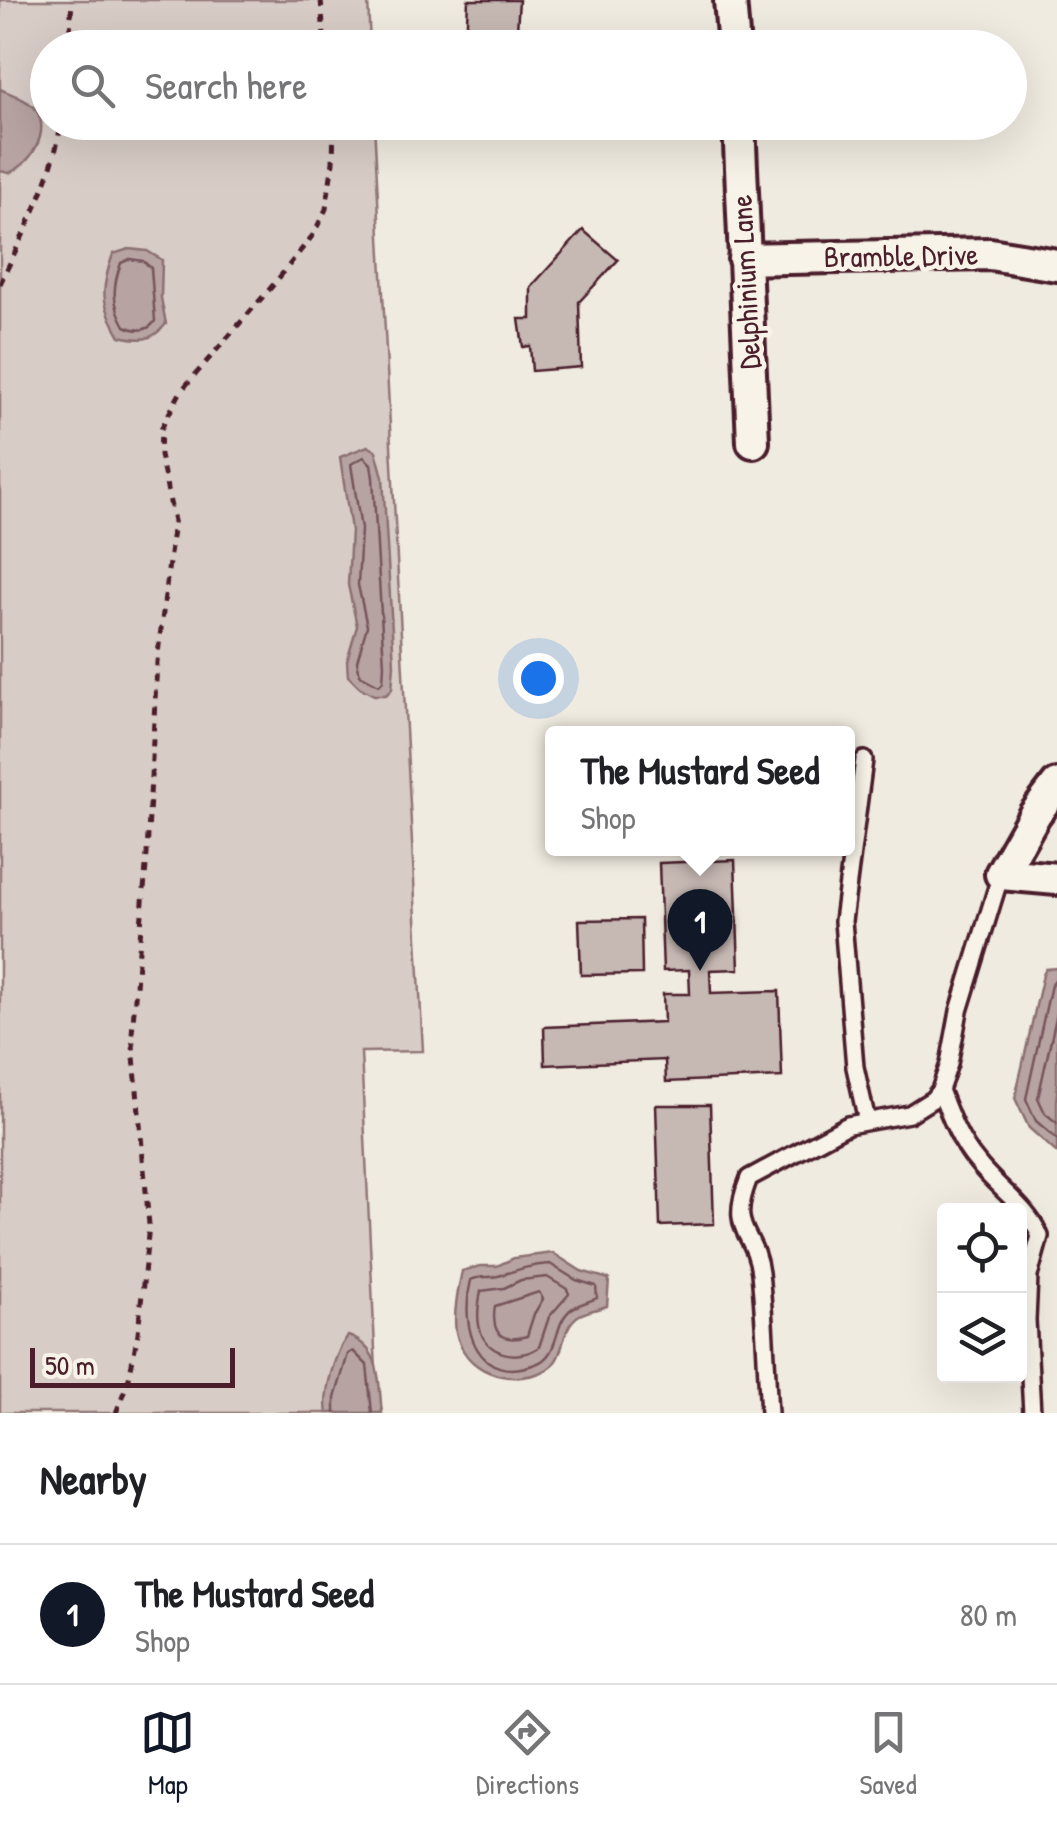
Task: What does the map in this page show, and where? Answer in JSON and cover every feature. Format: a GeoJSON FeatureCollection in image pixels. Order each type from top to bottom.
{"type":"FeatureCollection","features":[{"type":"Feature","properties":{"kind":"street"},"geometry":{"type":"LineString","coordinates":[[730,0],[732,30]]}},
{"type":"Feature","properties":{"kind":"street","name":"Delphinium Lane"},"geometry":{"type":"LineString","coordinates":[[740,140],[753,442]]}},
{"type":"Feature","properties":{"kind":"street","name":"Bramble Drive"},"geometry":{"type":"LineString","coordinates":[[744,259],[990,254],[1057,265]]}},
{"type":"Feature","properties":{"kind":"street"},"geometry":{"type":"LineString","coordinates":[[1057,785],[1034,814],[1001,874],[1057,878]]}},
{"type":"Feature","properties":{"kind":"lane"},"geometry":{"type":"LineString","coordinates":[[855,829],[864,760]]}},
{"type":"Feature","properties":{"kind":"lane"},"geometry":{"type":"LineString","coordinates":[[851,856],[843,921],[855,1068],[868,1121]]}},
{"type":"Feature","properties":{"kind":"lane"},"geometry":{"type":"LineString","coordinates":[[769,1413],[760,1268],[740,1224],[743,1192],[749,1178],[848,1125],[909,1114],[933,1099],[949,1064],[959,1011],[1001,874]]}},
{"type":"Feature","properties":{"kind":"lane"},"geometry":{"type":"LineString","coordinates":[[940,1090],[955,1129],[974,1160],[1025,1213],[1040,1236],[1029,1276],[1027,1305],[1032,1413]]}},
{"type":"Feature","properties":{"kind":"path"},"geometry":{"type":"LineString","coordinates":[[70,30],[72,0]]}},
{"type":"Feature","properties":{"kind":"path"},"geometry":{"type":"LineString","coordinates":[[321,0],[324,30]]}},
{"type":"Feature","properties":{"kind":"path"},"geometry":{"type":"LineString","coordinates":[[0,284],[42,190],[58,140]]}},
{"type":"Feature","properties":{"kind":"path"},"geometry":{"type":"LineString","coordinates":[[116,1413],[129,1378],[138,1333],[149,1225],[132,1058],[132,1014],[140,951],[156,662],[173,537],[171,505],[160,456],[161,430],[181,391],[313,235],[326,210],[334,140]]}},
{"type":"Feature","properties":{"kind":"shaded area"},"geometry":{"type":"Polygon","coordinates":[[[0,0],[368,0],[369,30],[30,30],[30,140],[375,140],[423,1051],[361,1052],[378,1413],[0,1413],[0,0]]]}},
{"type":"Feature","properties":{"kind":"water"},"geometry":{"type":"Polygon","coordinates":[[[0,89],[30,104],[30,140],[39,140],[31,156],[17,169],[9,173],[0,171],[0,89]]]}},
{"type":"Feature","properties":{"kind":"water"},"geometry":{"type":"Polygon","coordinates":[[[129,249],[147,251],[162,260],[161,298],[166,324],[146,338],[120,336],[104,296],[113,254],[129,249]]]}},
{"type":"Feature","properties":{"kind":"water"},"geometry":{"type":"Polygon","coordinates":[[[368,446],[376,451],[383,477],[394,665],[392,689],[386,695],[374,695],[348,676],[347,661],[357,626],[348,585],[351,530],[340,457],[368,446]]]}},
{"type":"Feature","properties":{"kind":"water"},"geometry":{"type":"Polygon","coordinates":[[[1057,968],[1057,1153],[1029,1128],[1015,1098],[1043,975],[1046,969],[1057,968]]]}},
{"type":"Feature","properties":{"kind":"water"},"geometry":{"type":"Polygon","coordinates":[[[553,1253],[581,1271],[609,1279],[607,1306],[581,1314],[572,1322],[556,1361],[542,1372],[502,1376],[478,1366],[468,1357],[456,1332],[462,1271],[553,1253]]]}},
{"type":"Feature","properties":{"kind":"water"},"geometry":{"type":"Polygon","coordinates":[[[348,1336],[368,1349],[373,1358],[382,1413],[327,1413],[331,1373],[348,1336]]]}},
{"type":"Feature","properties":{"kind":"building"},"geometry":{"type":"Polygon","coordinates":[[[468,0],[519,0],[517,30],[467,30],[468,0]]]}},
{"type":"Feature","properties":{"kind":"building"},"geometry":{"type":"Polygon","coordinates":[[[583,230],[618,260],[579,302],[581,367],[532,371],[530,346],[523,347],[519,319],[531,319],[531,287],[583,230]]]}},
{"type":"Feature","properties":{"kind":"building"},"geometry":{"type":"Polygon","coordinates":[[[735,860],[739,969],[710,970],[711,993],[779,991],[782,1077],[666,1082],[665,1060],[545,1065],[544,1027],[664,1022],[663,994],[690,994],[689,970],[663,971],[659,863],[735,860]]]}},
{"type":"Feature","properties":{"kind":"building"},"geometry":{"type":"Polygon","coordinates":[[[641,919],[642,974],[581,975],[579,920],[641,919]]]}},
{"type":"Feature","properties":{"kind":"building"},"geometry":{"type":"Polygon","coordinates":[[[656,1105],[710,1105],[714,1224],[660,1226],[656,1105]]]}},
{"type":"Feature","properties":{"kind":"place","name":"The Mustard Seed"},"geometry":{"type":"Point","coordinates":[700,971]}}]}
